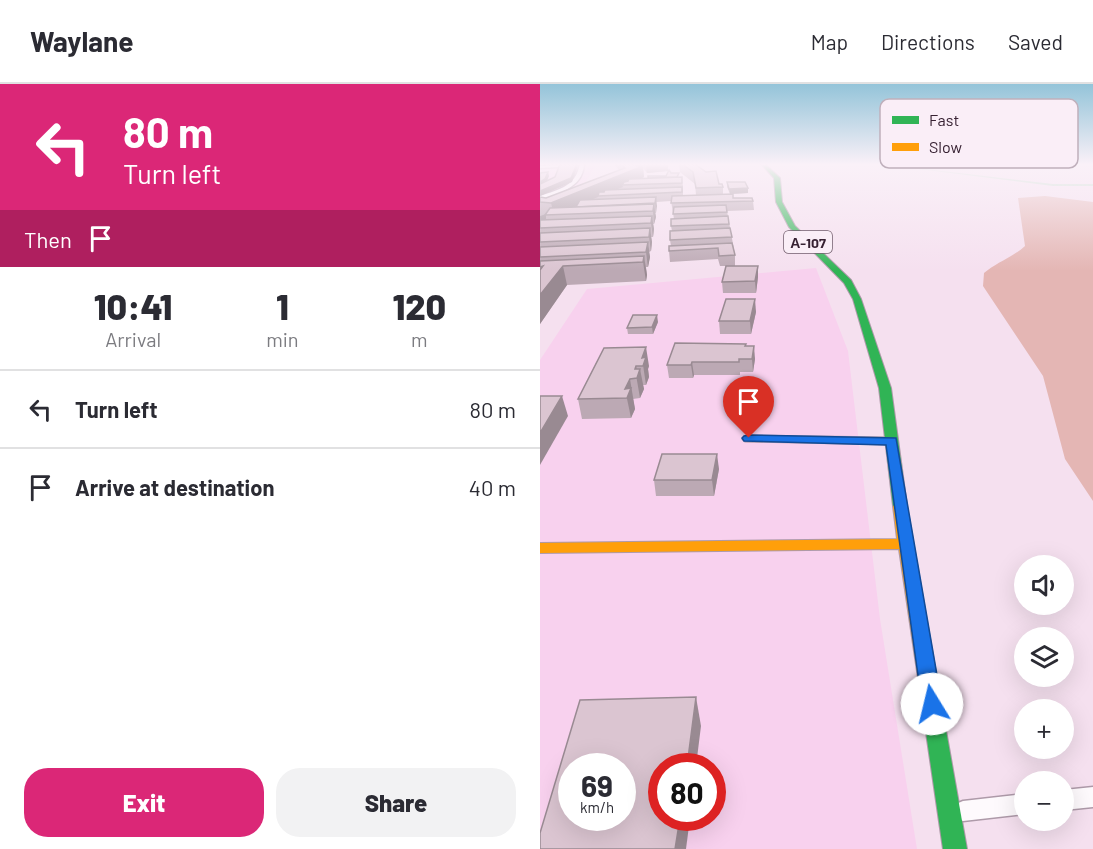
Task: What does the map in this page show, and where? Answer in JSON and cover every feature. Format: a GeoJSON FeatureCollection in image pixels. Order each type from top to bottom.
{"type":"FeatureCollection","features":[{"type":"Feature","properties":{"kind":"main road","name":"А-107"},"geometry":{"type":"LineString","coordinates":[[779,200],[792,227],[848,282],[857,299],[885,388],[906,544],[956,849]]}},
{"type":"Feature","properties":{"kind":"main road"},"geometry":{"type":"LineString","coordinates":[[540,548],[906,544]]}},
{"type":"Feature","properties":{"kind":"lane"},"geometry":{"type":"LineString","coordinates":[[749,438],[892,441]]}},
{"type":"Feature","properties":{"kind":"lane"},"geometry":{"type":"LineString","coordinates":[[1074,799],[1093,797]]}},
{"type":"Feature","properties":{"kind":"lane"},"geometry":{"type":"LineString","coordinates":[[950,813],[1014,805]]}},
{"type":"Feature","properties":{"kind":"shaded area"},"geometry":{"type":"Polygon","coordinates":[[[1018,200],[1093,202],[1093,501],[1065,459],[1043,376],[983,286],[984,273],[1025,246],[1018,200]]]}},
{"type":"Feature","properties":{"kind":"shaded area"},"geometry":{"type":"Polygon","coordinates":[[[816,268],[848,351],[880,619],[917,849],[540,849],[540,360],[587,289],[816,268]]]}},
{"type":"Feature","properties":{"kind":"building"},"geometry":{"type":"Polygon","coordinates":[[[540,200],[559,200],[551,203],[540,202],[540,200]]]}},
{"type":"Feature","properties":{"kind":"building"},"geometry":{"type":"Polygon","coordinates":[[[580,200],[656,200],[655,203],[576,207],[580,200]]]}},
{"type":"Feature","properties":{"kind":"building"},"geometry":{"type":"Polygon","coordinates":[[[671,200],[753,201],[671,203],[671,200]]]}},
{"type":"Feature","properties":{"kind":"building"},"geometry":{"type":"Polygon","coordinates":[[[654,204],[653,211],[545,215],[550,208],[654,204]]]}},
{"type":"Feature","properties":{"kind":"building"},"geometry":{"type":"Polygon","coordinates":[[[726,205],[727,212],[673,214],[674,207],[726,205]]]}},
{"type":"Feature","properties":{"kind":"building"},"geometry":{"type":"Polygon","coordinates":[[[652,216],[651,223],[540,228],[540,220],[652,216]]]}},
{"type":"Feature","properties":{"kind":"building"},"geometry":{"type":"Polygon","coordinates":[[[728,216],[729,224],[671,226],[671,219],[728,216]]]}},
{"type":"Feature","properties":{"kind":"building"},"geometry":{"type":"Polygon","coordinates":[[[650,228],[649,237],[540,242],[540,233],[650,228]]]}},
{"type":"Feature","properties":{"kind":"building"},"geometry":{"type":"Polygon","coordinates":[[[730,228],[732,237],[670,240],[670,231],[730,228]]]}},
{"type":"Feature","properties":{"kind":"building"},"geometry":{"type":"Polygon","coordinates":[[[648,242],[646,252],[540,257],[540,247],[648,242]]]}},
{"type":"Feature","properties":{"kind":"building"},"geometry":{"type":"Polygon","coordinates":[[[732,243],[735,255],[719,256],[718,248],[669,251],[669,246],[732,243]]]}},
{"type":"Feature","properties":{"kind":"building"},"geometry":{"type":"Polygon","coordinates":[[[644,256],[643,262],[563,266],[540,295],[540,270],[543,266],[540,267],[540,261],[644,256]]]}},
{"type":"Feature","properties":{"kind":"building"},"geometry":{"type":"Polygon","coordinates":[[[726,266],[758,266],[755,281],[722,282],[726,266]]]}},
{"type":"Feature","properties":{"kind":"building"},"geometry":{"type":"Polygon","coordinates":[[[726,299],[755,299],[750,321],[719,321],[726,299]]]}},
{"type":"Feature","properties":{"kind":"building"},"geometry":{"type":"Polygon","coordinates":[[[633,315],[657,315],[652,327],[627,328],[633,315]]]}},
{"type":"Feature","properties":{"kind":"building"},"geometry":{"type":"Polygon","coordinates":[[[675,343],[754,346],[752,359],[739,359],[739,362],[692,362],[691,365],[667,365],[675,343]]]}},
{"type":"Feature","properties":{"kind":"building"},"geometry":{"type":"Polygon","coordinates":[[[646,347],[642,358],[646,357],[643,366],[636,366],[635,369],[640,369],[637,378],[630,379],[625,389],[631,388],[627,398],[578,399],[604,348],[646,347]]]}},
{"type":"Feature","properties":{"kind":"building"},"geometry":{"type":"Polygon","coordinates":[[[540,396],[562,396],[540,433],[540,396]]]}},
{"type":"Feature","properties":{"kind":"building"},"geometry":{"type":"Polygon","coordinates":[[[662,454],[717,454],[712,480],[654,480],[662,454]]]}},
{"type":"Feature","properties":{"kind":"building"},"geometry":{"type":"Polygon","coordinates":[[[696,697],[689,753],[648,753],[648,831],[678,831],[675,849],[540,849],[540,833],[558,773],[558,831],[636,831],[636,753],[564,753],[580,700],[696,697]]]}},
{"type":"Feature","properties":{"kind":"traffic: fast"},"geometry":{"type":"LineString","coordinates":[[779,200],[792,227],[848,282],[857,299],[885,388],[900,506]]}},
{"type":"Feature","properties":{"kind":"traffic: fast"},"geometry":{"type":"LineString","coordinates":[[934,719],[955,849]]}},
{"type":"Feature","properties":{"kind":"traffic: slow"},"geometry":{"type":"LineString","coordinates":[[900,506],[934,719]]}},
{"type":"Feature","properties":{"kind":"traffic: slow"},"geometry":{"type":"LineString","coordinates":[[540,548],[906,544]]}},
{"type":"Feature","properties":{"kind":"route"},"geometry":{"type":"LineString","coordinates":[[749,438],[892,441],[899,501],[932,704]]}}]}
